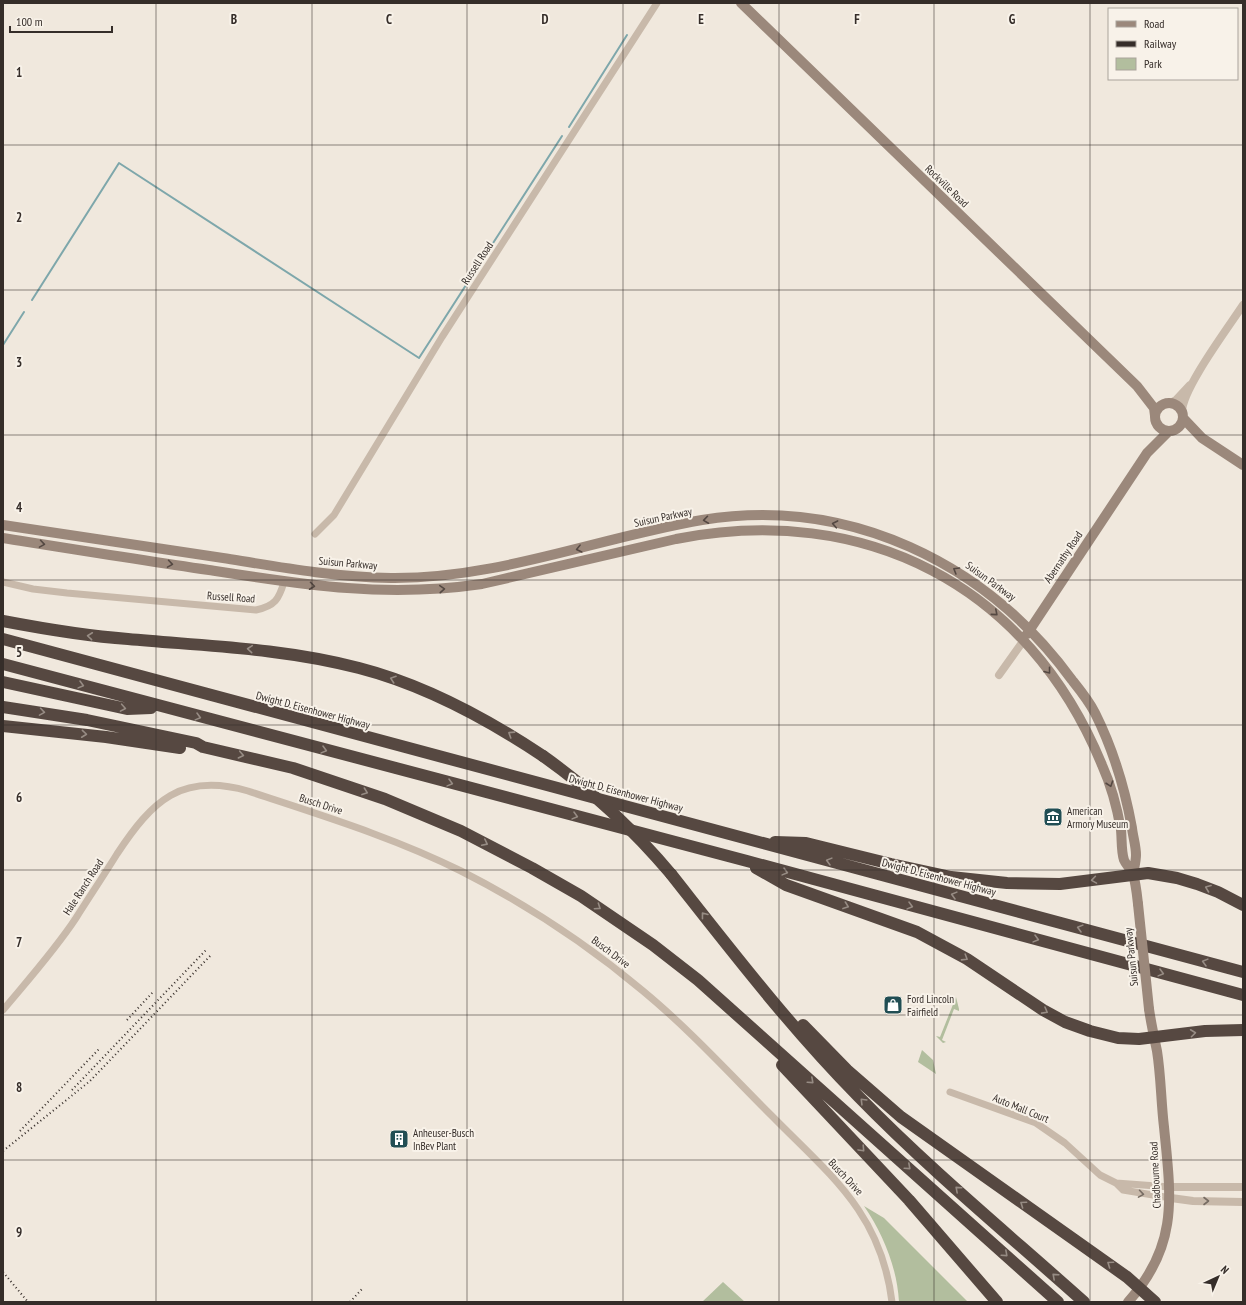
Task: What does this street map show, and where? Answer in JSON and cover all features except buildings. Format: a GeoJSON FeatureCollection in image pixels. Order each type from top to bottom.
{"type":"FeatureCollection","features":[{"type":"Feature","properties":{"kind":"highway"},"geometry":{"type":"LineString","coordinates":[[3,621],[78,634],[264,650],[324,660],[360,668],[424,690],[501,728],[543,756],[611,811],[671,874],[787,1018],[859,1097],[903,1141],[1084,1302]]}},
{"type":"Feature","properties":{"kind":"highway","name":"Dwight D. Eisenhower Highway"},"geometry":{"type":"LineString","coordinates":[[3,639],[1243,972]]}},
{"type":"Feature","properties":{"kind":"highway"},"geometry":{"type":"LineString","coordinates":[[3,664],[1243,996]]}},
{"type":"Feature","properties":{"kind":"highway"},"geometry":{"type":"LineString","coordinates":[[3,682],[127,709],[160,707]]}},
{"type":"Feature","properties":{"kind":"highway"},"geometry":{"type":"LineString","coordinates":[[3,707],[94,721],[196,743],[203,747],[293,768],[348,786],[420,813],[532,868],[581,896],[653,945],[698,980],[1058,1302]]}},
{"type":"Feature","properties":{"kind":"highway"},"geometry":{"type":"LineString","coordinates":[[3,726],[106,736],[195,751],[203,747]]}},
{"type":"Feature","properties":{"kind":"highway"},"geometry":{"type":"LineString","coordinates":[[754,841],[806,843],[929,872],[1000,883],[1060,884],[1148,873],[1177,878],[1218,892],[1243,905]]}},
{"type":"Feature","properties":{"kind":"highway"},"geometry":{"type":"LineString","coordinates":[[747,862],[786,885],[918,932],[943,944],[1042,1010],[1065,1022],[1090,1031],[1118,1038],[1139,1039],[1205,1031],[1243,1030]]}},
{"type":"Feature","properties":{"kind":"highway"},"geometry":{"type":"LineString","coordinates":[[728,946],[826,1049],[901,1117],[1127,1277],[1155,1302]]}},
{"type":"Feature","properties":{"kind":"highway"},"geometry":{"type":"LineString","coordinates":[[698,980],[844,1130],[909,1200],[997,1302]]}},
{"type":"Feature","properties":{"kind":"main road","name":"Rockville Road"},"geometry":{"type":"LineString","coordinates":[[740,3],[1137,386],[1154,408],[1156,420]]}},
{"type":"Feature","properties":{"kind":"main road","name":"Rockville Road"},"geometry":{"type":"LineString","coordinates":[[1137,386],[1160,402],[1168,404]]}},
{"type":"Feature","properties":{"kind":"main road"},"geometry":{"type":"LineString","coordinates":[[1202,438],[1177,406],[1168,404],[1159,408],[1156,420],[1163,430],[1182,431],[1202,438],[1243,465]]}},
{"type":"Feature","properties":{"kind":"main road"},"geometry":{"type":"LineString","coordinates":[[1171,431],[1181,426],[1183,415]]}},
{"type":"Feature","properties":{"kind":"main road","name":"Abernathy Road"},"geometry":{"type":"LineString","coordinates":[[1147,453],[1156,420]]}},
{"type":"Feature","properties":{"kind":"main road","name":"Abernathy Road"},"geometry":{"type":"LineString","coordinates":[[1024,640],[1147,453],[1171,431]]}},
{"type":"Feature","properties":{"kind":"main road","name":"Suisun Parkway"},"geometry":{"type":"LineString","coordinates":[[3,525],[328,574],[393,578],[450,575],[508,566],[670,526],[704,520],[746,516],[790,517],[820,521],[858,529],[923,553],[974,582],[991,594],[1030,629],[1058,661],[1094,713],[1123,785],[1137,857],[1133,875]]}},
{"type":"Feature","properties":{"kind":"main road","name":"Suisun Parkway"},"geometry":{"type":"LineString","coordinates":[[3,538],[284,582],[370,591],[422,591],[511,579],[707,533],[746,530],[789,530],[855,542],[913,561],[966,591],[1008,624],[1024,640],[1062,690],[1094,745],[1111,788],[1121,832],[1124,859],[1133,875],[1138,904],[1149,1009],[1154,1038]]}},
{"type":"Feature","properties":{"kind":"main road","name":"Chadbourne Road"},"geometry":{"type":"LineString","coordinates":[[1128,1302],[1140,1288],[1160,1252],[1167,1226],[1170,1198],[1154,1038]]}},
{"type":"Feature","properties":{"kind":"street","name":"Russell Road"},"geometry":{"type":"LineString","coordinates":[[315,534],[334,515],[442,337],[657,3]]}},
{"type":"Feature","properties":{"kind":"street"},"geometry":{"type":"LineString","coordinates":[[1183,415],[1182,405],[1192,383],[1243,305]]}},
{"type":"Feature","properties":{"kind":"street"},"geometry":{"type":"LineString","coordinates":[[1168,404],[1176,400],[1192,383]]}},
{"type":"Feature","properties":{"kind":"street","name":"Russell Road"},"geometry":{"type":"LineString","coordinates":[[3,582],[33,589],[67,593],[256,610],[264,609],[272,605],[280,597],[284,582]]}},
{"type":"Feature","properties":{"kind":"street","name":"Abernathy Road"},"geometry":{"type":"LineString","coordinates":[[999,675],[1024,640]]}},
{"type":"Feature","properties":{"kind":"street","name":"Busch Drive"},"geometry":{"type":"LineString","coordinates":[[190,788],[211,785],[232,786],[387,838],[460,870],[504,893],[572,936],[638,987],[672,1017],[850,1198],[876,1237],[889,1280],[892,1302]]}},
{"type":"Feature","properties":{"kind":"street","name":"Hale Ranch Road"},"geometry":{"type":"LineString","coordinates":[[3,1010],[73,923],[134,828],[158,803],[173,794],[190,788]]}},
{"type":"Feature","properties":{"kind":"street","name":"Auto Mall Court"},"geometry":{"type":"LineString","coordinates":[[950,1092],[1036,1123],[1065,1143],[1100,1175],[1116,1183],[1123,1190],[1170,1198]]}},
{"type":"Feature","properties":{"kind":"street","name":"Auto Mall Court"},"geometry":{"type":"LineString","coordinates":[[1116,1183],[1170,1187]]}},
{"type":"Feature","properties":{"kind":"street"},"geometry":{"type":"LineString","coordinates":[[1170,1187],[1243,1187]]}},
{"type":"Feature","properties":{"kind":"street"},"geometry":{"type":"LineString","coordinates":[[1170,1198],[1193,1201],[1243,1202]]}},
{"type":"Feature","properties":{"kind":"green space"},"geometry":{"type":"Polygon","coordinates":[[[956,997],[959,1011],[954,1009],[942,1040],[946,1042],[943,1043],[936,1036],[940,1037],[956,997]]]}},
{"type":"Feature","properties":{"kind":"green space"},"geometry":{"type":"Polygon","coordinates":[[[922,1050],[933,1060],[936,1074],[918,1062],[922,1050]]]}},
{"type":"Feature","properties":{"kind":"green space"},"geometry":{"type":"Polygon","coordinates":[[[864,1206],[884,1218],[968,1302],[899,1302],[898,1289],[888,1251],[883,1239],[864,1206]]]}},
{"type":"Feature","properties":{"kind":"green space"},"geometry":{"type":"Polygon","coordinates":[[[723,1282],[745,1302],[702,1302],[723,1282]]]}},
{"type":"Feature","properties":{"kind":"waterway"},"geometry":{"type":"LineString","coordinates":[[569,127],[627,35]]}},
{"type":"Feature","properties":{"kind":"waterway"},"geometry":{"type":"LineString","coordinates":[[32,300],[119,163],[419,358],[562,136]]}},
{"type":"Feature","properties":{"kind":"waterway"},"geometry":{"type":"LineString","coordinates":[[3,345],[24,312]]}},
{"type":"Feature","properties":{"kind":"railway"},"geometry":{"type":"LineString","coordinates":[[72,1090],[206,950]]}},
{"type":"Feature","properties":{"kind":"railway"},"geometry":{"type":"LineString","coordinates":[[3,1151],[90,1081],[211,955]]}},
{"type":"Feature","properties":{"kind":"railway"},"geometry":{"type":"LineString","coordinates":[[127,1020],[153,992]]}},
{"type":"Feature","properties":{"kind":"railway"},"geometry":{"type":"LineString","coordinates":[[20,1131],[100,1048]]}},
{"type":"Feature","properties":{"kind":"railway"},"geometry":{"type":"LineString","coordinates":[[3,1272],[28,1302]]}},
{"type":"Feature","properties":{"kind":"railway"},"geometry":{"type":"LineString","coordinates":[[350,1302],[362,1289]]}},
{"type":"Feature","properties":{"kind":"place","name":"American Armory Museum"},"geometry":{"type":"Point","coordinates":[1053,817]}},
{"type":"Feature","properties":{"kind":"place","name":"Ford Lincoln Fairfield"},"geometry":{"type":"Point","coordinates":[893,1005]}},
{"type":"Feature","properties":{"kind":"place","name":"Anheuser-Busch InBev Plant"},"geometry":{"type":"Point","coordinates":[399,1139]}}]}
